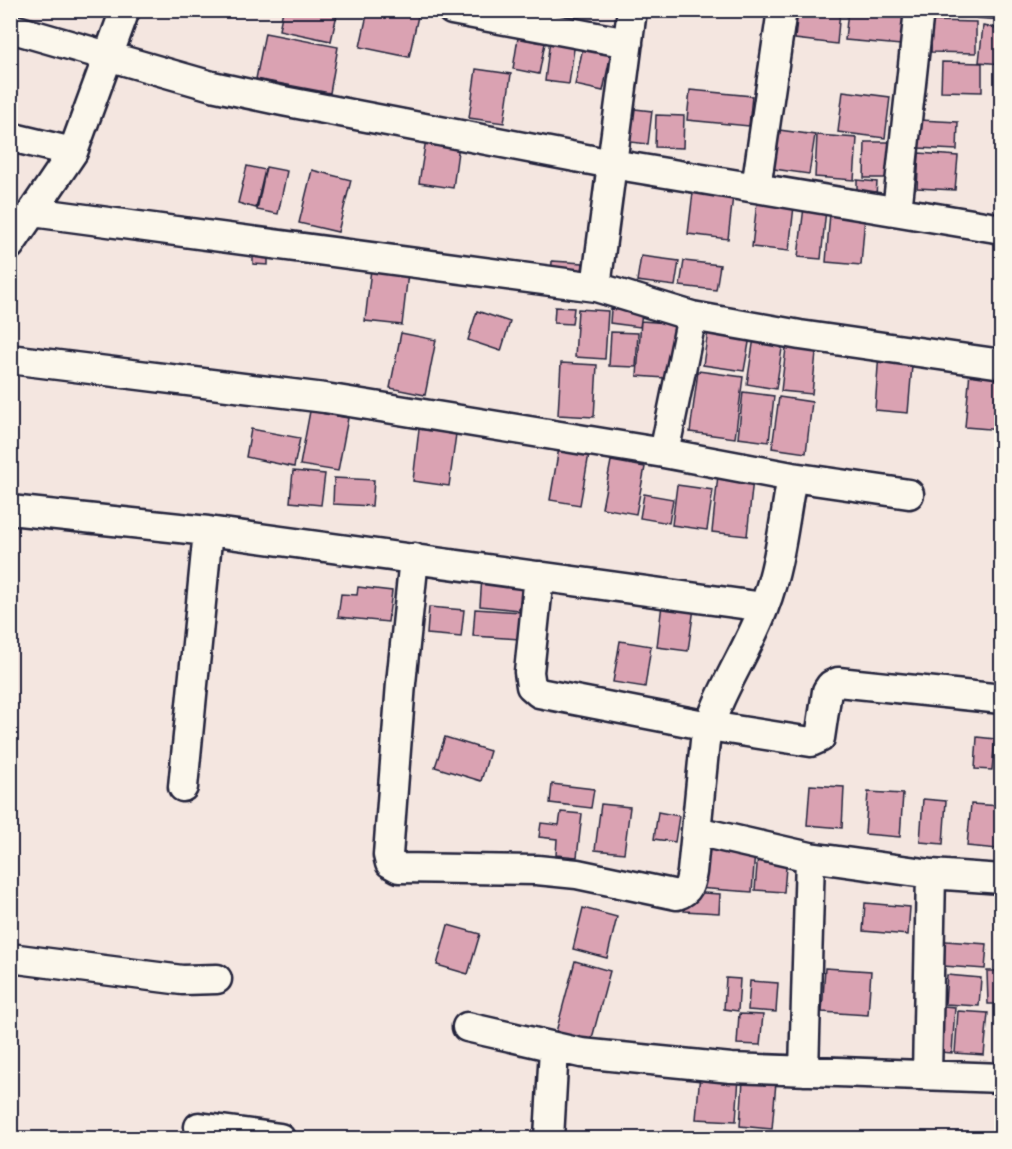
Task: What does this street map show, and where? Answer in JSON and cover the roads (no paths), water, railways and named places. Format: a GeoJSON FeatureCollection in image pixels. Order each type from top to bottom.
{"type":"FeatureCollection","features":[{"type":"Feature","properties":{"kind":"street"},"geometry":{"type":"LineString","coordinates":[[10,245],[73,152],[124,10]]}},
{"type":"Feature","properties":{"kind":"street"},"geometry":{"type":"LineString","coordinates":[[452,10],[628,43]]}},
{"type":"Feature","properties":{"kind":"street"},"geometry":{"type":"LineString","coordinates":[[596,287],[632,10]]}},
{"type":"Feature","properties":{"kind":"street"},"geometry":{"type":"LineString","coordinates":[[756,188],[782,10]]}},
{"type":"Feature","properties":{"kind":"street"},"geometry":{"type":"LineString","coordinates":[[897,211],[919,10]]}},
{"type":"Feature","properties":{"kind":"street"},"geometry":{"type":"LineString","coordinates":[[10,28],[212,87],[612,164],[1002,229]]}},
{"type":"Feature","properties":{"kind":"street"},"geometry":{"type":"LineString","coordinates":[[10,137],[73,152]]}},
{"type":"Feature","properties":{"kind":"street"},"geometry":{"type":"LineString","coordinates":[[33,212],[596,287],[692,316],[800,335],[1002,364]]}},
{"type":"Feature","properties":{"kind":"street"},"geometry":{"type":"LineString","coordinates":[[664,453],[692,316]]}},
{"type":"Feature","properties":{"kind":"street"},"geometry":{"type":"LineString","coordinates":[[10,359],[325,398],[664,453],[792,477],[909,494]]}},
{"type":"Feature","properties":{"kind":"street"},"geometry":{"type":"LineString","coordinates":[[414,558],[401,682],[388,855],[390,863],[399,868],[537,870],[577,874],[677,895],[689,887],[705,741],[709,726],[764,607],[776,566],[792,477]]}},
{"type":"Feature","properties":{"kind":"street"},"geometry":{"type":"LineString","coordinates":[[10,510],[208,531],[764,607]]}},
{"type":"Feature","properties":{"kind":"street"},"geometry":{"type":"LineString","coordinates":[[183,787],[208,531]]}},
{"type":"Feature","properties":{"kind":"street"},"geometry":{"type":"LineString","coordinates":[[539,576],[529,672],[531,686],[539,693],[709,726],[811,742],[820,738],[827,691],[831,685],[838,682],[1002,699]]}},
{"type":"Feature","properties":{"kind":"street"},"geometry":{"type":"LineString","coordinates":[[696,831],[810,857],[931,874],[1002,879]]}},
{"type":"Feature","properties":{"kind":"street"},"geometry":{"type":"LineString","coordinates":[[804,1071],[810,857]]}},
{"type":"Feature","properties":{"kind":"street"},"geometry":{"type":"LineString","coordinates":[[927,1075],[931,874]]}},
{"type":"Feature","properties":{"kind":"street"},"geometry":{"type":"LineString","coordinates":[[10,958],[182,980],[217,979]]}},
{"type":"Feature","properties":{"kind":"street"},"geometry":{"type":"LineString","coordinates":[[467,1027],[581,1053],[731,1068],[1002,1078]]}},
{"type":"Feature","properties":{"kind":"street"},"geometry":{"type":"LineString","coordinates":[[549,1138],[554,1048]]}},
{"type":"Feature","properties":{"kind":"street"},"geometry":{"type":"LineString","coordinates":[[199,1127],[262,1137]]}}]}
